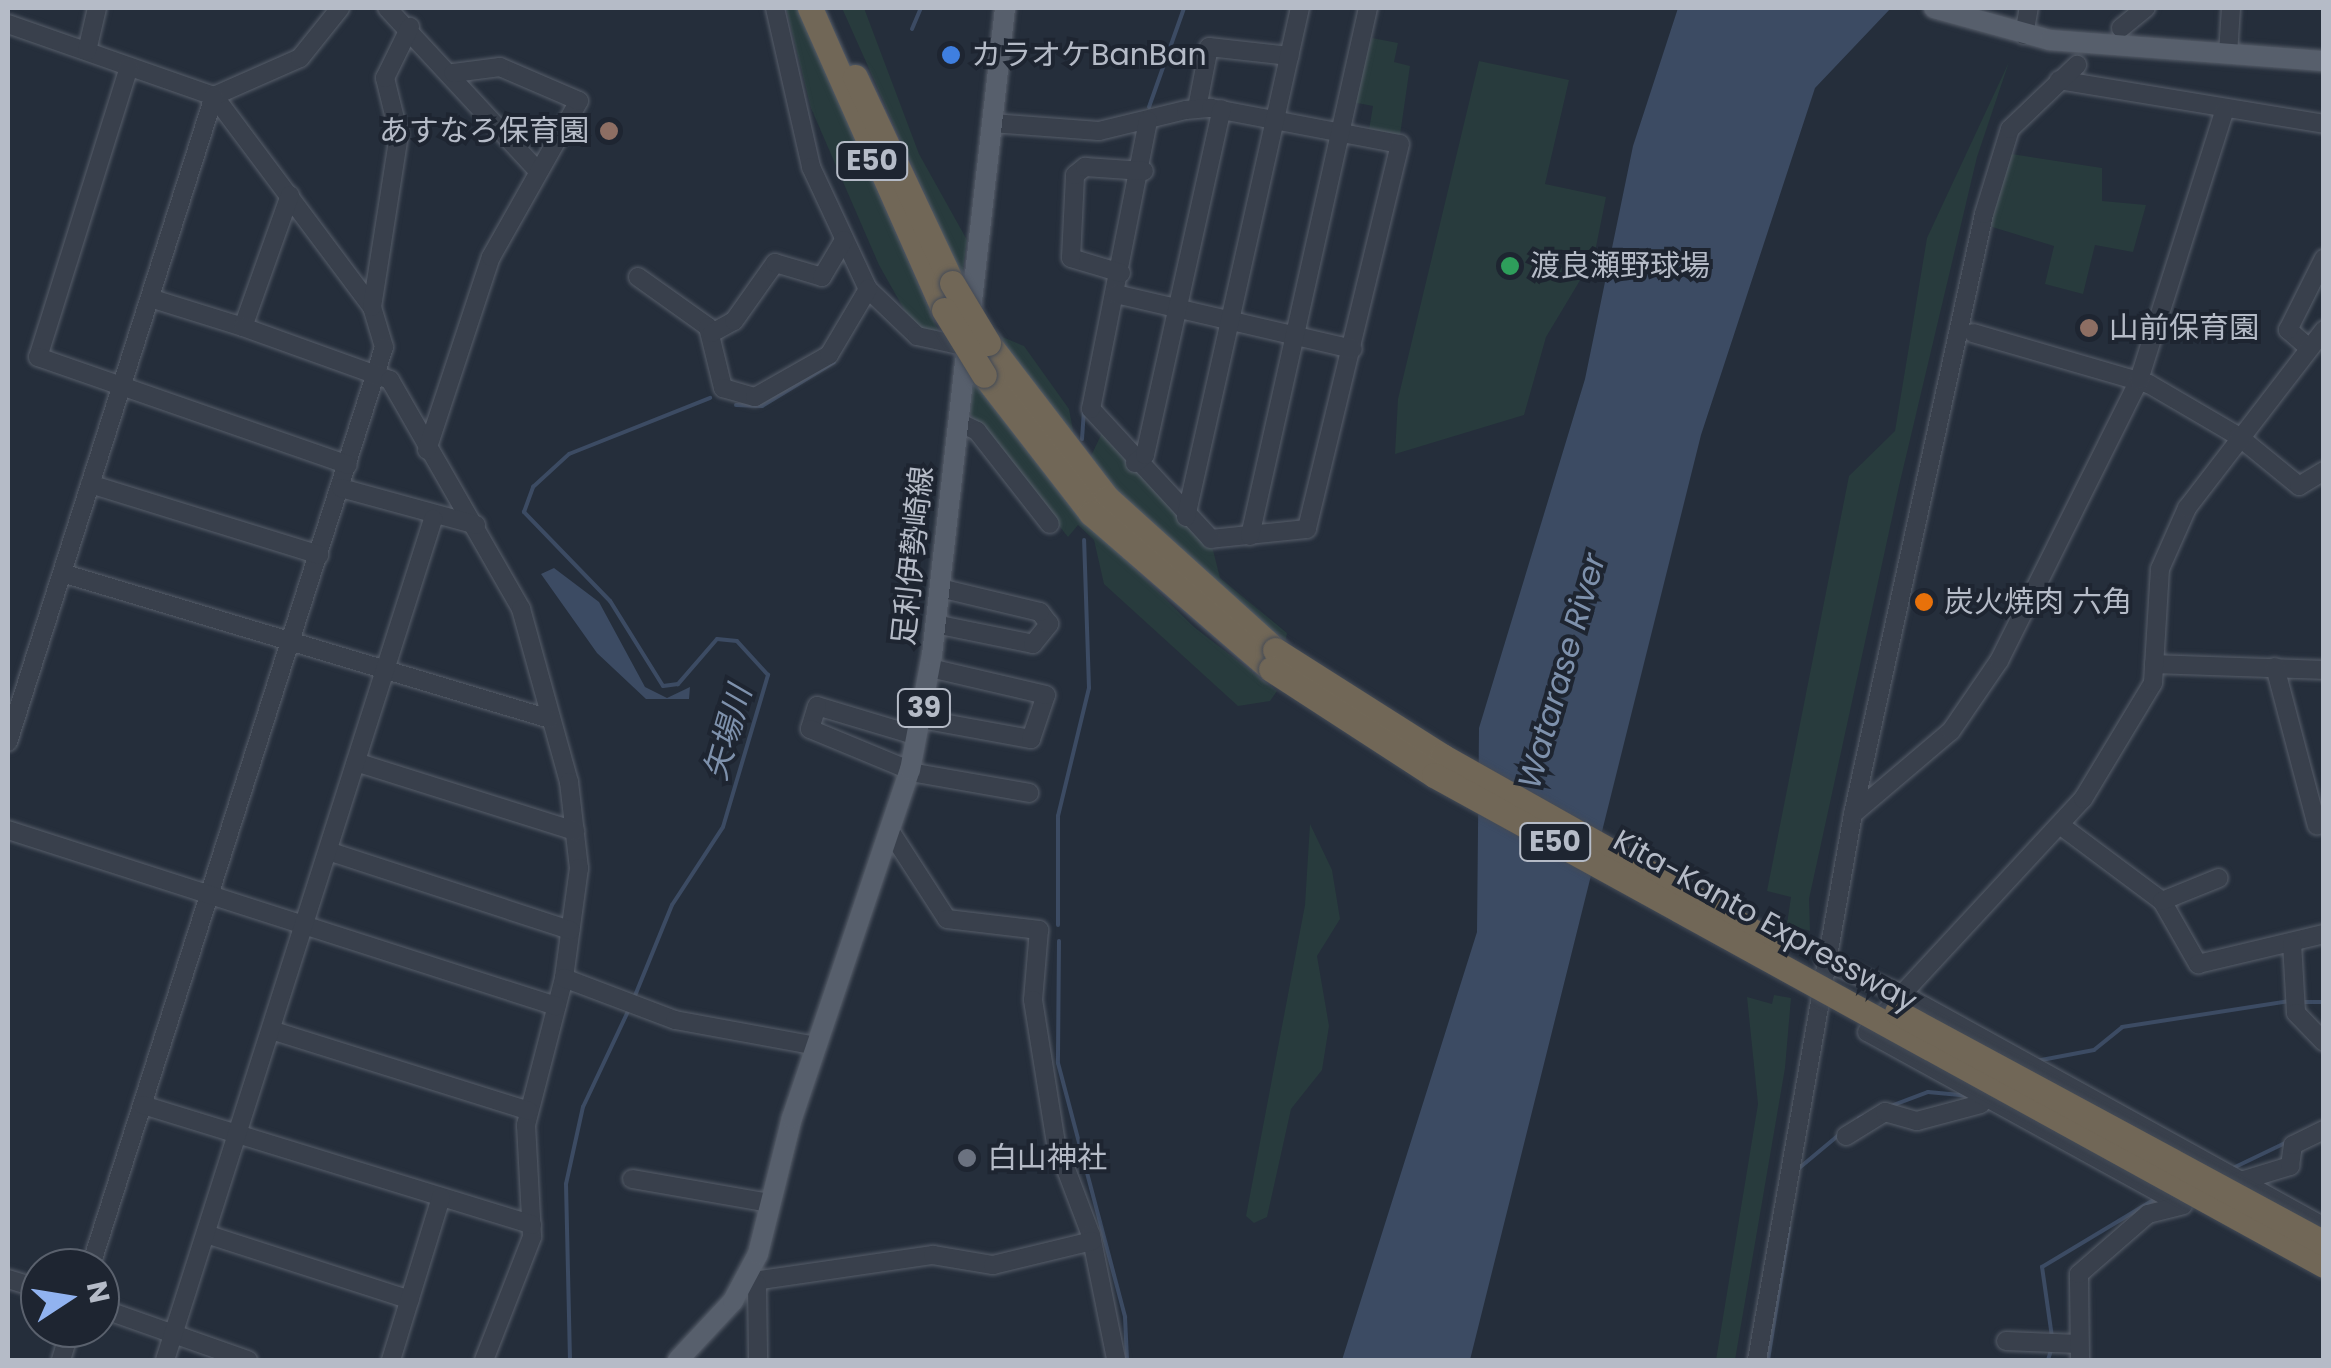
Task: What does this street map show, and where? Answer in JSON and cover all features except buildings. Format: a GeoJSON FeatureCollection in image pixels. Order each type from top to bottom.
{"type":"FeatureCollection","features":[{"type":"Feature","properties":{"kind":"highway","name":"Kita-Kanto Expressway"},"geometry":{"type":"LineString","coordinates":[[810,8],[944,310],[984,375],[1090,513],[1273,660],[1434,775],[2324,1265]]}},
{"type":"Feature","properties":{"kind":"highway","name":"Kita-Kanto Expressway"},"geometry":{"type":"LineString","coordinates":[[828,8],[978,345],[1118,510],[1273,660],[2324,1243]]}},
{"type":"Feature","properties":{"kind":"main road","name":"足利伊勢崎線"},"geometry":{"type":"LineString","coordinates":[[678,1360],[752,1283],[770,1202],[817,1046],[892,834],[910,770],[930,668],[958,422],[978,345],[992,123],[1005,8]]}},
{"type":"Feature","properties":{"kind":"main road"},"geometry":{"type":"LineString","coordinates":[[1934,8],[2018,34],[2324,61]]}},
{"type":"Feature","properties":{"kind":"street"},"geometry":{"type":"LineString","coordinates":[[87,50],[97,8]]}},
{"type":"Feature","properties":{"kind":"street"},"geometry":{"type":"LineString","coordinates":[[8,742],[214,96],[300,58],[340,8]]}},
{"type":"Feature","properties":{"kind":"street"},"geometry":{"type":"LineString","coordinates":[[387,8],[453,73],[537,170]]}},
{"type":"Feature","properties":{"kind":"street"},"geometry":{"type":"LineString","coordinates":[[775,8],[810,167],[868,289],[917,336],[978,345]]}},
{"type":"Feature","properties":{"kind":"street"},"geometry":{"type":"LineString","coordinates":[[1186,517],[1234,321],[1300,8]]}},
{"type":"Feature","properties":{"kind":"street"},"geometry":{"type":"LineString","coordinates":[[1250,536],[1292,334],[1368,8]]}},
{"type":"Feature","properties":{"kind":"street"},"geometry":{"type":"LineString","coordinates":[[2018,34],[2029,8]]}},
{"type":"Feature","properties":{"kind":"street"},"geometry":{"type":"LineString","coordinates":[[2121,28],[2146,8]]}},
{"type":"Feature","properties":{"kind":"street"},"geometry":{"type":"LineString","coordinates":[[2228,54],[2231,8]]}},
{"type":"Feature","properties":{"kind":"street"},"geometry":{"type":"LineString","coordinates":[[8,24],[214,96],[372,307],[384,347],[97,1248]]}},
{"type":"Feature","properties":{"kind":"street"},"geometry":{"type":"LineString","coordinates":[[372,307],[399,135],[386,78],[410,27]]}},
{"type":"Feature","properties":{"kind":"street"},"geometry":{"type":"LineString","coordinates":[[1197,108],[1209,47],[1289,56]]}},
{"type":"Feature","properties":{"kind":"street"},"geometry":{"type":"LineString","coordinates":[[1757,1360],[1854,814],[2001,150],[2018,117],[2076,65]]}},
{"type":"Feature","properties":{"kind":"street"},"geometry":{"type":"LineString","coordinates":[[130,67],[38,353],[121,388],[348,465]]}},
{"type":"Feature","properties":{"kind":"street"},"geometry":{"type":"LineString","coordinates":[[428,450],[474,300],[537,170],[580,101],[500,67],[453,73]]}},
{"type":"Feature","properties":{"kind":"street"},"geometry":{"type":"LineString","coordinates":[[2059,80],[2224,112],[2324,124]]}},
{"type":"Feature","properties":{"kind":"street"},"geometry":{"type":"LineString","coordinates":[[992,123],[1117,129],[1197,108],[1279,120],[1400,148],[1313,525],[1211,539],[1136,462],[1090,405],[1144,170],[1148,121]]}},
{"type":"Feature","properties":{"kind":"street"},"geometry":{"type":"LineString","coordinates":[[1136,462],[1178,308],[1222,110]]}},
{"type":"Feature","properties":{"kind":"street"},"geometry":{"type":"LineString","coordinates":[[1854,814],[1977,699],[2139,380],[2224,112]]}},
{"type":"Feature","properties":{"kind":"street"},"geometry":{"type":"LineString","coordinates":[[1121,273],[1071,258],[1075,176],[1085,167],[1144,170]]}},
{"type":"Feature","properties":{"kind":"street"},"geometry":{"type":"LineString","coordinates":[[243,327],[290,195]]}},
{"type":"Feature","properties":{"kind":"street"},"geometry":{"type":"LineString","coordinates":[[712,332],[734,321],[776,263],[822,277],[844,240]]}},
{"type":"Feature","properties":{"kind":"street"},"geometry":{"type":"LineString","coordinates":[[2309,348],[2288,330],[2324,258]]}},
{"type":"Feature","properties":{"kind":"street"},"geometry":{"type":"LineString","coordinates":[[638,277],[712,332],[719,384],[764,396],[829,355],[868,289]]}},
{"type":"Feature","properties":{"kind":"street"},"geometry":{"type":"LineString","coordinates":[[1116,294],[1353,349]]}},
{"type":"Feature","properties":{"kind":"street"},"geometry":{"type":"LineString","coordinates":[[150,298],[378,370],[476,525],[528,626],[575,831],[570,930],[564,978],[529,1110],[532,1224],[484,1360]]}},
{"type":"Feature","properties":{"kind":"street"},"geometry":{"type":"LineString","coordinates":[[2182,1205],[1867,1032],[2064,828],[2153,683],[2168,544],[2238,436],[2324,330]]}},
{"type":"Feature","properties":{"kind":"street"},"geometry":{"type":"LineString","coordinates":[[1973,333],[2139,380],[2238,436],[2299,486],[2324,470]]}},
{"type":"Feature","properties":{"kind":"street"},"geometry":{"type":"LineString","coordinates":[[958,422],[977,431],[1050,524]]}},
{"type":"Feature","properties":{"kind":"street"},"geometry":{"type":"LineString","coordinates":[[90,484],[319,556]]}},
{"type":"Feature","properties":{"kind":"street"},"geometry":{"type":"LineString","coordinates":[[341,488],[434,519],[476,525]]}},
{"type":"Feature","properties":{"kind":"street"},"geometry":{"type":"LineString","coordinates":[[165,1360],[434,519]]}},
{"type":"Feature","properties":{"kind":"street"},"geometry":{"type":"LineString","coordinates":[[62,573],[550,719]]}},
{"type":"Feature","properties":{"kind":"street"},"geometry":{"type":"LineString","coordinates":[[935,624],[1033,644],[1049,624],[1040,612],[940,588]]}},
{"type":"Feature","properties":{"kind":"street"},"geometry":{"type":"LineString","coordinates":[[2154,664],[2324,670]]}},
{"type":"Feature","properties":{"kind":"street"},"geometry":{"type":"LineString","coordinates":[[2275,667],[2321,831]]}},
{"type":"Feature","properties":{"kind":"street"},"geometry":{"type":"LineString","coordinates":[[930,668],[1046,696],[1031,738],[920,728],[818,706],[810,729],[910,770],[1029,793]]}},
{"type":"Feature","properties":{"kind":"street"},"geometry":{"type":"LineString","coordinates":[[356,762],[575,831]]}},
{"type":"Feature","properties":{"kind":"street"},"geometry":{"type":"LineString","coordinates":[[2064,828],[2162,901],[2198,964],[2324,934]]}},
{"type":"Feature","properties":{"kind":"street"},"geometry":{"type":"LineString","coordinates":[[8,830],[556,1006]]}},
{"type":"Feature","properties":{"kind":"street"},"geometry":{"type":"LineString","coordinates":[[892,834],[947,920],[1039,930],[1033,1000],[1048,1097],[1092,1242],[1116,1358]]}},
{"type":"Feature","properties":{"kind":"street"},"geometry":{"type":"LineString","coordinates":[[328,850],[570,930]]}},
{"type":"Feature","properties":{"kind":"street"},"geometry":{"type":"LineString","coordinates":[[2162,901],[2219,878]]}},
{"type":"Feature","properties":{"kind":"street"},"geometry":{"type":"LineString","coordinates":[[2292,944],[2296,1013],[2324,1042]]}},
{"type":"Feature","properties":{"kind":"street"},"geometry":{"type":"LineString","coordinates":[[1825,962],[1904,995],[2236,1182],[2324,1227]]}},
{"type":"Feature","properties":{"kind":"street"},"geometry":{"type":"LineString","coordinates":[[564,978],[644,1008],[817,1046]]}},
{"type":"Feature","properties":{"kind":"street"},"geometry":{"type":"LineString","coordinates":[[271,1030],[529,1110]]}},
{"type":"Feature","properties":{"kind":"street"},"geometry":{"type":"LineString","coordinates":[[1949,1113],[1961,1083]]}},
{"type":"Feature","properties":{"kind":"street"},"geometry":{"type":"LineString","coordinates":[[1846,1136],[1885,1112],[1912,1121],[1981,1104]]}},
{"type":"Feature","properties":{"kind":"street"},"geometry":{"type":"LineString","coordinates":[[143,1105],[532,1224]]}},
{"type":"Feature","properties":{"kind":"street"},"geometry":{"type":"LineString","coordinates":[[2006,1342],[2079,1352],[2079,1274],[2148,1214],[2290,1166],[2293,1145],[2324,1130]]}},
{"type":"Feature","properties":{"kind":"street"},"geometry":{"type":"LineString","coordinates":[[632,1179],[770,1202]]}},
{"type":"Feature","properties":{"kind":"street"},"geometry":{"type":"LineString","coordinates":[[391,1360],[441,1197]]}},
{"type":"Feature","properties":{"kind":"street"},"geometry":{"type":"LineString","coordinates":[[206,1234],[410,1300]]}},
{"type":"Feature","properties":{"kind":"street"},"geometry":{"type":"LineString","coordinates":[[758,1360],[752,1283],[934,1254],[993,1264],[1092,1242]]}},
{"type":"Feature","properties":{"kind":"street"},"geometry":{"type":"LineString","coordinates":[[120,1315],[248,1360]]}},
{"type":"Feature","properties":{"kind":"shaded area"},"geometry":{"type":"Polygon","coordinates":[[[786,8],[797,8],[938,330],[924,333],[910,320],[879,265],[811,108],[786,8]]]}},
{"type":"Feature","properties":{"kind":"shaded area"},"geometry":{"type":"Polygon","coordinates":[[[842,8],[864,8],[919,154],[967,240],[962,277],[842,8]]]}},
{"type":"Feature","properties":{"kind":"shaded area"},"geometry":{"type":"Polygon","coordinates":[[[1372,38],[1398,43],[1394,62],[1410,66],[1400,135],[1369,130],[1373,106],[1352,102],[1372,38]]]}},
{"type":"Feature","properties":{"kind":"shaded area","name":"渡良瀬野球場"},"geometry":{"type":"Polygon","coordinates":[[[1479,61],[1569,80],[1545,184],[1606,197],[1594,257],[1546,337],[1524,415],[1395,454],[1398,399],[1479,61]]]}},
{"type":"Feature","properties":{"kind":"shaded area"},"geometry":{"type":"Polygon","coordinates":[[[2009,62],[1977,157],[1899,486],[1809,899],[1810,931],[1787,924],[1791,897],[1767,891],[1849,476],[1895,431],[1927,238],[2009,62]]]}},
{"type":"Feature","properties":{"kind":"shaded area"},"geometry":{"type":"Polygon","coordinates":[[[2005,153],[2102,168],[2102,201],[2146,205],[2133,252],[2095,245],[2083,294],[2045,284],[2054,246],[1989,226],[2005,153]]]}},
{"type":"Feature","properties":{"kind":"shaded area"},"geometry":{"type":"Polygon","coordinates":[[[993,333],[1024,346],[1069,409],[1075,441],[993,333]]]}},
{"type":"Feature","properties":{"kind":"shaded area"},"geometry":{"type":"Polygon","coordinates":[[[973,380],[1069,504],[1194,627],[1277,691],[1270,701],[1238,706],[1104,584],[1094,540],[1078,525],[1068,537],[970,414],[973,380]]]}},
{"type":"Feature","properties":{"kind":"shaded area"},"geometry":{"type":"Polygon","coordinates":[[[1102,433],[1213,550],[1220,578],[1287,633],[1285,644],[1117,491],[1090,458],[1102,433]]]}},
{"type":"Feature","properties":{"kind":"shaded area"},"geometry":{"type":"Polygon","coordinates":[[[1310,824],[1332,870],[1340,919],[1317,956],[1329,1026],[1322,1070],[1291,1109],[1267,1217],[1254,1223],[1246,1216],[1305,905],[1310,824]]]}},
{"type":"Feature","properties":{"kind":"shaded area"},"geometry":{"type":"Polygon","coordinates":[[[1774,995],[1791,998],[1785,1068],[1735,1360],[1716,1360],[1758,1104],[1747,997],[1772,1004],[1774,995]]]}},
{"type":"Feature","properties":{"kind":"water","name":"Watarase River"},"geometry":{"type":"Polygon","coordinates":[[[1678,8],[1891,8],[1815,88],[1701,435],[1470,1360],[1342,1360],[1477,932],[1479,728],[1585,379],[1633,146],[1678,8]]]}},
{"type":"Feature","properties":{"kind":"water"},"geometry":{"type":"Polygon","coordinates":[[[554,568],[599,602],[645,687],[667,698],[690,687],[689,699],[646,699],[597,653],[541,574],[554,568]]]}},
{"type":"Feature","properties":{"kind":"waterway"},"geometry":{"type":"LineString","coordinates":[[912,29],[921,8]]}},
{"type":"Feature","properties":{"kind":"waterway"},"geometry":{"type":"LineString","coordinates":[[1149,107],[1184,8]]}},
{"type":"Feature","properties":{"kind":"waterway","name":"矢場川"},"geometry":{"type":"LineString","coordinates":[[736,405],[762,406],[834,362]]}},
{"type":"Feature","properties":{"kind":"waterway","name":"矢場川"},"geometry":{"type":"LineString","coordinates":[[634,998],[672,905],[723,827],[768,675],[737,641],[717,639],[678,684],[663,686],[610,601],[524,512],[533,487],[569,454],[710,398]]}},
{"type":"Feature","properties":{"kind":"waterway"},"geometry":{"type":"LineString","coordinates":[[1082,439],[1084,413]]}},
{"type":"Feature","properties":{"kind":"waterway"},"geometry":{"type":"LineString","coordinates":[[1058,925],[1058,816],[1089,688],[1084,540]]}},
{"type":"Feature","properties":{"kind":"waterway"},"geometry":{"type":"LineString","coordinates":[[1059,941],[1058,1063],[1125,1317],[1127,1360]]}},
{"type":"Feature","properties":{"kind":"waterway"},"geometry":{"type":"LineString","coordinates":[[2036,1061],[2094,1050],[2122,1027],[2289,1001]]}},
{"type":"Feature","properties":{"kind":"waterway"},"geometry":{"type":"LineString","coordinates":[[2303,1002],[2324,1002]]}},
{"type":"Feature","properties":{"kind":"waterway","name":"矢場川"},"geometry":{"type":"LineString","coordinates":[[570,1360],[566,1184],[583,1107],[630,1007]]}},
{"type":"Feature","properties":{"kind":"waterway"},"geometry":{"type":"LineString","coordinates":[[1859,1118],[1928,1092],[1971,1096]]}},
{"type":"Feature","properties":{"kind":"waterway"},"geometry":{"type":"LineString","coordinates":[[1798,1169],[1840,1134]]}},
{"type":"Feature","properties":{"kind":"waterway"},"geometry":{"type":"LineString","coordinates":[[2231,1169],[2285,1143]]}},
{"type":"Feature","properties":{"kind":"waterway"},"geometry":{"type":"LineString","coordinates":[[2052,1337],[2042,1267],[2157,1198]]}},
{"type":"Feature","properties":{"kind":"waterway"},"geometry":{"type":"LineString","coordinates":[[1768,1360],[1789,1228]]}},
{"type":"Feature","properties":{"kind":"waterway"},"geometry":{"type":"LineString","coordinates":[[2048,1360],[2052,1347]]}},
{"type":"Feature","properties":{"kind":"place","name":"カラオケBanBan"},"geometry":{"type":"Point","coordinates":[951,55]}},
{"type":"Feature","properties":{"kind":"place","name":"あすなろ保育園"},"geometry":{"type":"Point","coordinates":[609,131]}},
{"type":"Feature","properties":{"kind":"place","name":"渡良瀬野球場"},"geometry":{"type":"Point","coordinates":[1510,266]}},
{"type":"Feature","properties":{"kind":"place","name":"山前保育園"},"geometry":{"type":"Point","coordinates":[2089,328]}},
{"type":"Feature","properties":{"kind":"place","name":"炭火焼肉 六角"},"geometry":{"type":"Point","coordinates":[1924,602]}},
{"type":"Feature","properties":{"kind":"place","name":"白山神社"},"geometry":{"type":"Point","coordinates":[967,1158]}}]}
